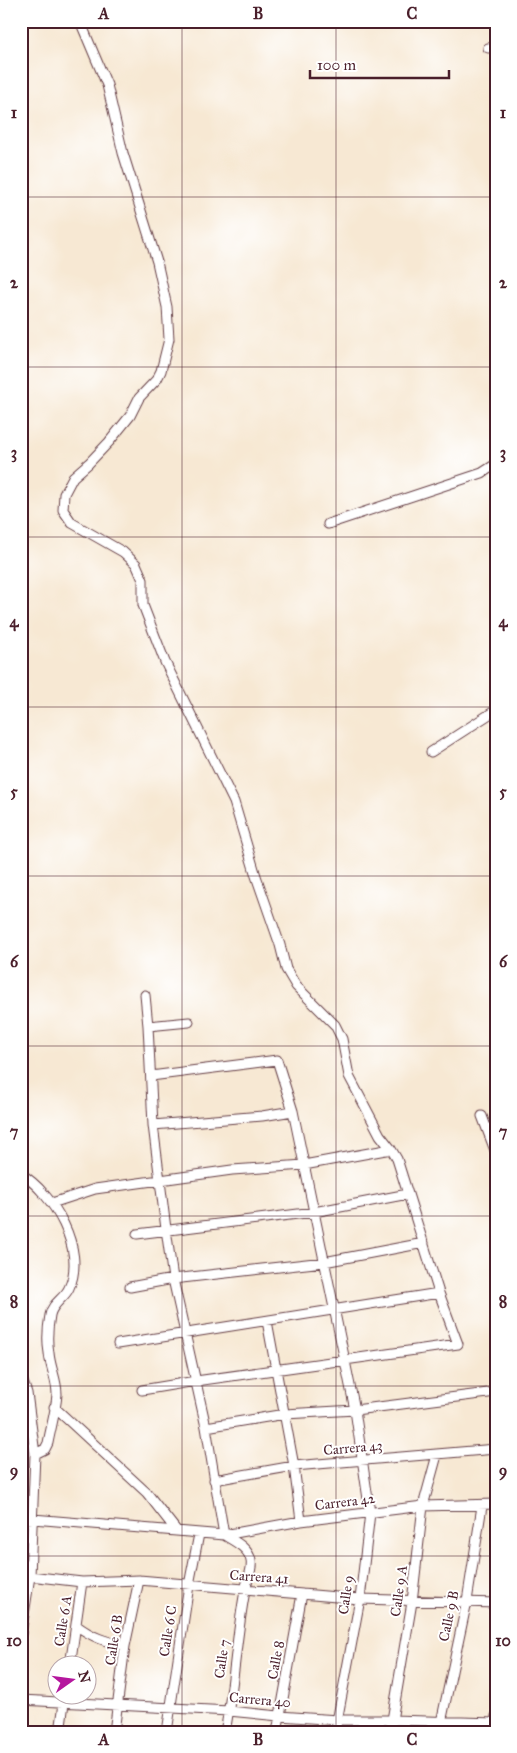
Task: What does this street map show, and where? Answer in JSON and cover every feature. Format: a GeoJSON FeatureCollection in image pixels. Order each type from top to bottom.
{"type":"FeatureCollection","features":[{"type":"Feature","properties":{"kind":"street"},"geometry":{"type":"LineString","coordinates":[[80,21],[108,85],[123,153],[157,262],[167,307],[169,339],[161,372],[157,379],[139,398],[130,416],[109,442],[73,477],[64,494],[64,510],[72,523],[123,552],[136,564],[143,580],[143,605],[165,662],[234,802],[286,969],[296,986],[335,1025],[342,1039],[349,1076],[380,1135],[397,1159],[439,1293],[458,1344],[142,1390]]}},
{"type":"Feature","properties":{"kind":"street"},"geometry":{"type":"LineString","coordinates":[[328,524],[482,473],[496,464]]}},
{"type":"Feature","properties":{"kind":"street"},"geometry":{"type":"LineString","coordinates":[[431,752],[496,710]]}},
{"type":"Feature","properties":{"kind":"street"},"geometry":{"type":"LineString","coordinates":[[145,995],[153,1125],[173,1280],[206,1427],[224,1536]]}},
{"type":"Feature","properties":{"kind":"street"},"geometry":{"type":"LineString","coordinates":[[148,1026],[189,1022]]}},
{"type":"Feature","properties":{"kind":"street","name":"Calle 9"},"geometry":{"type":"LineString","coordinates":[[151,1076],[276,1060],[293,1111],[345,1361],[363,1461],[370,1513],[360,1599],[335,1732]]}},
{"type":"Feature","properties":{"kind":"street"},"geometry":{"type":"LineString","coordinates":[[153,1125],[262,1116],[293,1111]]}},
{"type":"Feature","properties":{"kind":"street"},"geometry":{"type":"LineString","coordinates":[[482,1116],[496,1153]]}},
{"type":"Feature","properties":{"kind":"street"},"geometry":{"type":"LineString","coordinates":[[52,1203],[94,1189],[232,1170],[304,1165],[391,1148]]}},
{"type":"Feature","properties":{"kind":"street"},"geometry":{"type":"LineString","coordinates":[[21,1174],[32,1180],[52,1203],[65,1226],[72,1245],[74,1272],[69,1289],[57,1302],[50,1314],[48,1352],[57,1394],[48,1443],[45,1449],[35,1454]]}},
{"type":"Feature","properties":{"kind":"street"},"geometry":{"type":"LineString","coordinates":[[137,1234],[314,1212],[408,1194]]}},
{"type":"Feature","properties":{"kind":"street"},"geometry":{"type":"LineString","coordinates":[[130,1287],[324,1262],[424,1243]]}},
{"type":"Feature","properties":{"kind":"street"},"geometry":{"type":"LineString","coordinates":[[118,1344],[439,1293]]}},
{"type":"Feature","properties":{"kind":"street"},"geometry":{"type":"LineString","coordinates":[[267,1320],[278,1370],[301,1521]]}},
{"type":"Feature","properties":{"kind":"street"},"geometry":{"type":"LineString","coordinates":[[21,1376],[27,1393],[35,1454],[32,1519],[21,1634]]}},
{"type":"Feature","properties":{"kind":"street"},"geometry":{"type":"LineString","coordinates":[[206,1427],[285,1414],[354,1410],[496,1392]]}},
{"type":"Feature","properties":{"kind":"street"},"geometry":{"type":"LineString","coordinates":[[54,1407],[147,1493],[176,1530]]}},
{"type":"Feature","properties":{"kind":"street","name":"Carrera 43"},"geometry":{"type":"LineString","coordinates":[[214,1480],[294,1466],[496,1449]]}},
{"type":"Feature","properties":{"kind":"street","name":"Calle 9 A"},"geometry":{"type":"LineString","coordinates":[[390,1732],[412,1602],[423,1506],[437,1455]]}},
{"type":"Feature","properties":{"kind":"street","name":"Carrera 42"},"geometry":{"type":"LineString","coordinates":[[199,1534],[224,1536],[301,1521],[423,1506],[482,1506],[496,1504]]}},
{"type":"Feature","properties":{"kind":"street","name":"Calle 9 B"},"geometry":{"type":"LineString","coordinates":[[439,1732],[468,1601],[482,1506]]}},
{"type":"Feature","properties":{"kind":"street"},"geometry":{"type":"LineString","coordinates":[[21,1518],[143,1529],[176,1530],[199,1534]]}},
{"type":"Feature","properties":{"kind":"street","name":"Calle 6 C"},"geometry":{"type":"LineString","coordinates":[[167,1732],[189,1585],[199,1534]]}},
{"type":"Feature","properties":{"kind":"street","name":"Calle 7"},"geometry":{"type":"LineString","coordinates":[[224,1536],[242,1547],[251,1558],[252,1563],[245,1590],[225,1732]]}},
{"type":"Feature","properties":{"kind":"street","name":"Carrera 41"},"geometry":{"type":"LineString","coordinates":[[26,1575],[82,1582],[138,1580],[360,1599],[496,1603]]}},
{"type":"Feature","properties":{"kind":"street","name":"Calle 6 B"},"geometry":{"type":"LineString","coordinates":[[114,1732],[119,1705],[125,1646],[138,1580]]}},
{"type":"Feature","properties":{"kind":"street","name":"Calle 6 A"},"geometry":{"type":"LineString","coordinates":[[71,1656],[82,1582]]}},
{"type":"Feature","properties":{"kind":"street","name":"Calle 8"},"geometry":{"type":"LineString","coordinates":[[277,1732],[302,1594]]}},
{"type":"Feature","properties":{"kind":"street"},"geometry":{"type":"LineString","coordinates":[[76,1624],[87,1634],[98,1640],[125,1646]]}},
{"type":"Feature","properties":{"kind":"street","name":"Carrera 40"},"geometry":{"type":"LineString","coordinates":[[21,1700],[48,1699]]}},
{"type":"Feature","properties":{"kind":"street","name":"Carrera 40"},"geometry":{"type":"LineString","coordinates":[[98,1703],[338,1720],[440,1721],[495,1724]]}},
{"type":"Feature","properties":{"kind":"street"},"geometry":{"type":"LineString","coordinates":[[60,1732],[63,1706]]}}]}
